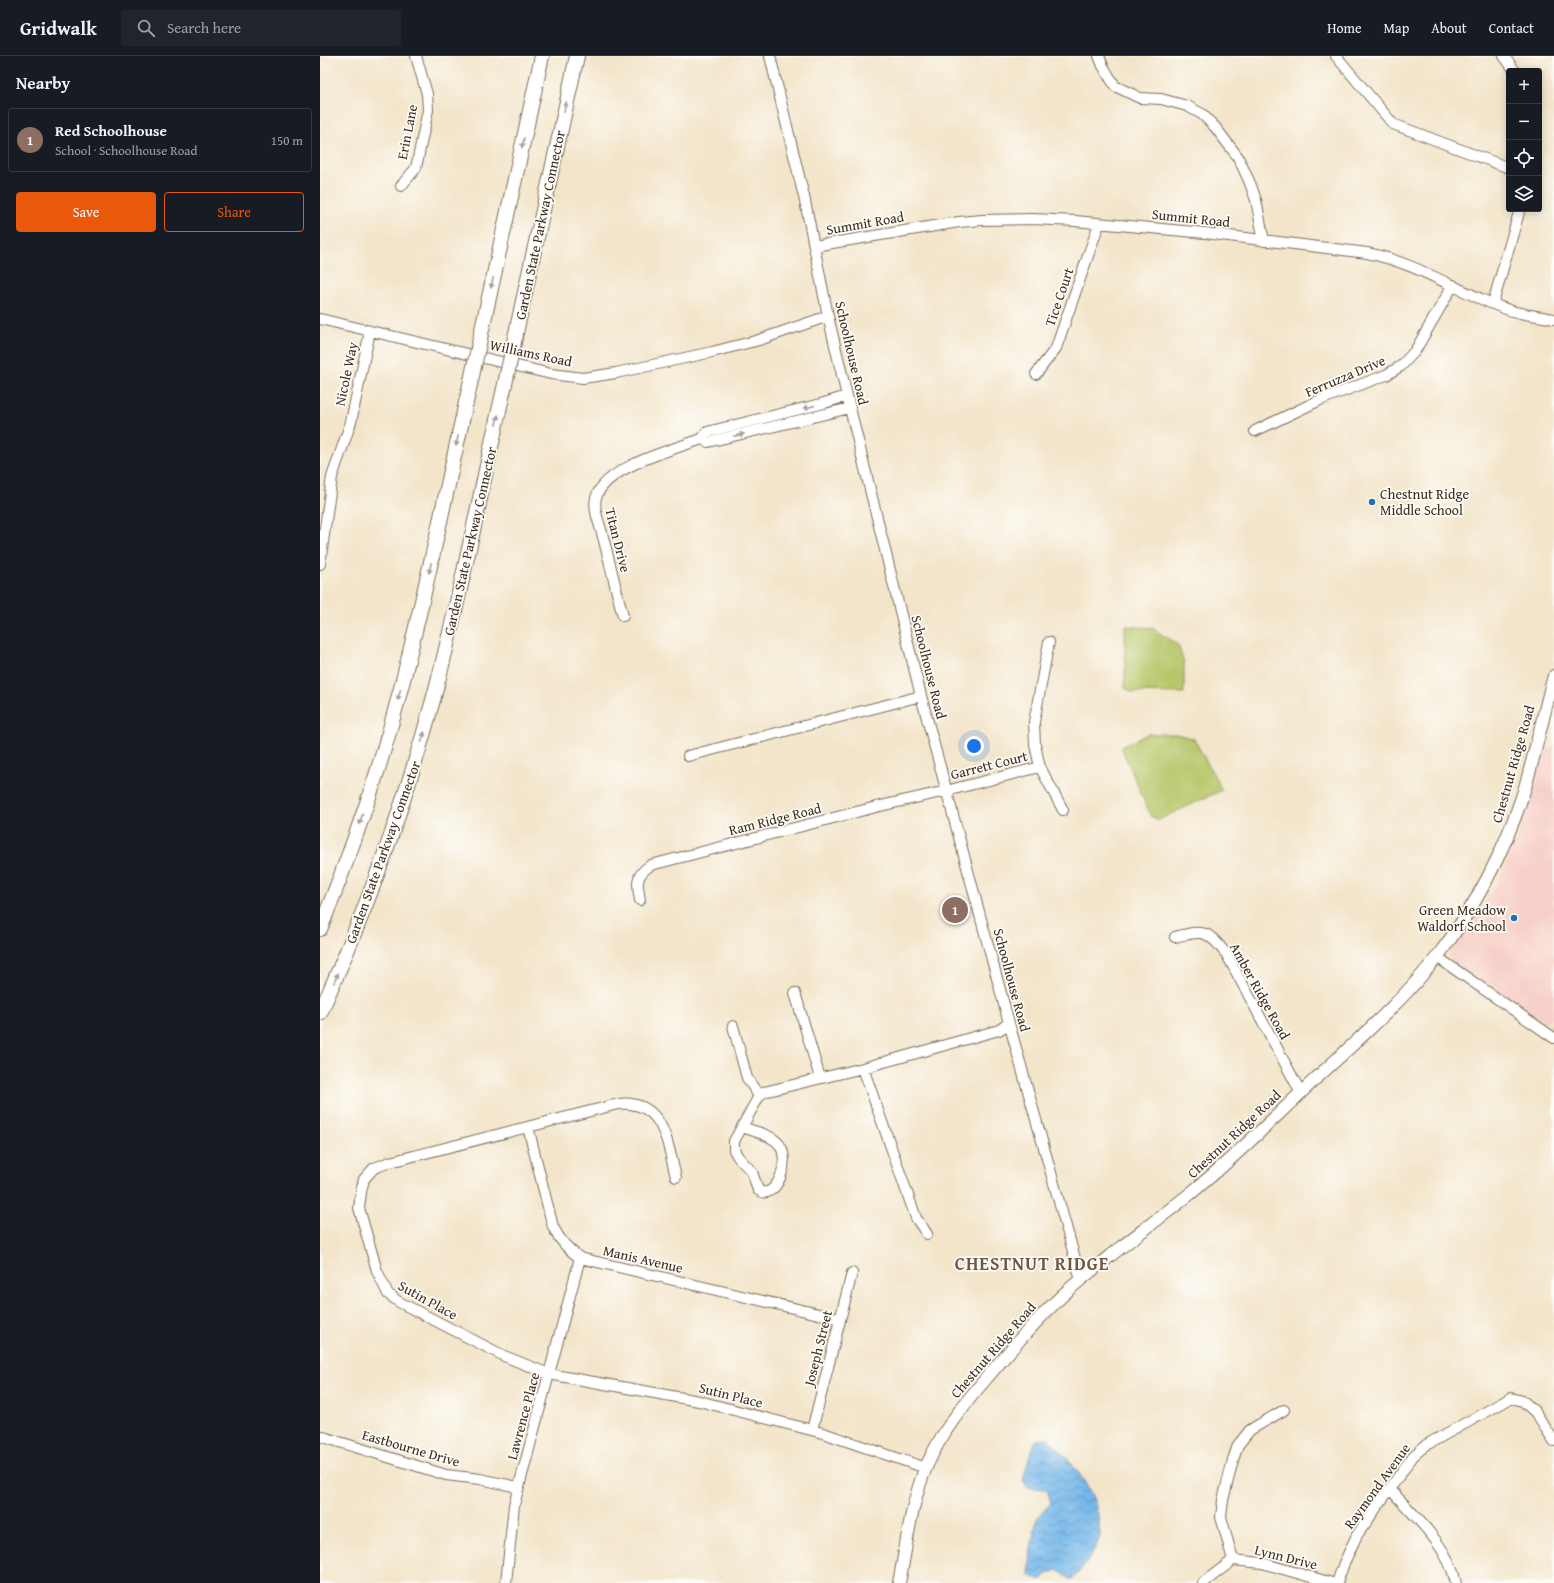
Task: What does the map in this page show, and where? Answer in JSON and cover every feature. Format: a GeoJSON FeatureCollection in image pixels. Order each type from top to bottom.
{"type":"FeatureCollection","features":[{"type":"Feature","properties":{"kind":"highway"},"geometry":{"type":"LineString","coordinates":[[320,928],[358,830],[397,704],[428,578],[542,56]]}},
{"type":"Feature","properties":{"kind":"highway","name":"Garden State Parkway Connector"},"geometry":{"type":"LineString","coordinates":[[320,1013],[349,947],[378,874],[419,750],[452,622],[577,56]]}},
{"type":"Feature","properties":{"kind":"main road","name":"Chestnut Ridge Road"},"geometry":{"type":"LineString","coordinates":[[899,1583],[912,1517],[926,1468],[937,1445],[965,1403],[1026,1333],[1066,1293],[1219,1170],[1376,1022],[1437,957],[1473,902],[1492,868],[1509,831],[1523,793],[1554,676]]}},
{"type":"Feature","properties":{"kind":"street","name":"Erin Lane"},"geometry":{"type":"LineString","coordinates":[[401,186],[416,168],[428,110],[427,94],[416,56]]}},
{"type":"Feature","properties":{"kind":"street","name":"Schoolhouse Road"},"geometry":{"type":"LineString","coordinates":[[770,56],[805,201],[828,316],[921,696],[1009,1023],[1081,1280]]}},
{"type":"Feature","properties":{"kind":"street"},"geometry":{"type":"LineString","coordinates":[[1099,56],[1115,86],[1140,98],[1161,99],[1188,106],[1202,114],[1215,127],[1238,158],[1250,183],[1256,200],[1264,241]]}},
{"type":"Feature","properties":{"kind":"street"},"geometry":{"type":"LineString","coordinates":[[1336,56],[1393,124],[1506,167]]}},
{"type":"Feature","properties":{"kind":"street"},"geometry":{"type":"LineString","coordinates":[[1504,56],[1513,68]]}},
{"type":"Feature","properties":{"kind":"street"},"geometry":{"type":"LineString","coordinates":[[1493,303],[1519,212]]}},
{"type":"Feature","properties":{"kind":"street","name":"Summit Road"},"geometry":{"type":"LineString","coordinates":[[814,246],[938,225],[982,220],[1053,220],[1099,224],[1264,241],[1385,257],[1410,266],[1511,310],[1554,319]]}},
{"type":"Feature","properties":{"kind":"street","name":"Tice Court"},"geometry":{"type":"LineString","coordinates":[[1036,374],[1056,348],[1099,224]]}},
{"type":"Feature","properties":{"kind":"street","name":"Ferruzza Drive"},"geometry":{"type":"LineString","coordinates":[[1255,431],[1320,400],[1386,375],[1401,366],[1415,351],[1453,285]]}},
{"type":"Feature","properties":{"kind":"street","name":"Williams Road"},"geometry":{"type":"LineString","coordinates":[[320,319],[551,374],[583,378],[616,373],[712,352],[758,340],[828,316]]}},
{"type":"Feature","properties":{"kind":"street","name":"Nicole Way"},"geometry":{"type":"LineString","coordinates":[[320,564],[332,477],[351,422],[370,330]]}},
{"type":"Feature","properties":{"kind":"street","name":"Titan Drive"},"geometry":{"type":"LineString","coordinates":[[623,616],[595,509],[596,497],[603,486],[625,468],[702,440],[707,432],[821,404],[847,396]]}},
{"type":"Feature","properties":{"kind":"street","name":"Titan Drive"},"geometry":{"type":"LineString","coordinates":[[702,440],[708,442],[850,408]]}},
{"type":"Feature","properties":{"kind":"street","name":"Garrett Court"},"geometry":{"type":"LineString","coordinates":[[1049,642],[1034,722],[1035,745],[1040,767],[1063,810]]}},
{"type":"Feature","properties":{"kind":"street"},"geometry":{"type":"LineString","coordinates":[[688,756],[921,696]]}},
{"type":"Feature","properties":{"kind":"street","name":"Garrett Court"},"geometry":{"type":"LineString","coordinates":[[946,791],[1040,767]]}},
{"type":"Feature","properties":{"kind":"street","name":"Ram Ridge Road"},"geometry":{"type":"LineString","coordinates":[[640,900],[637,886],[639,876],[651,865],[876,806],[946,791]]}},
{"type":"Feature","properties":{"kind":"street","name":"Amber Ridge Road"},"geometry":{"type":"LineString","coordinates":[[1175,937],[1194,932],[1206,934],[1217,942],[1227,955],[1301,1093]]}},
{"type":"Feature","properties":{"kind":"street"},"geometry":{"type":"LineString","coordinates":[[1437,957],[1554,1038]]}},
{"type":"Feature","properties":{"kind":"street"},"geometry":{"type":"LineString","coordinates":[[795,993],[820,1078]]}},
{"type":"Feature","properties":{"kind":"street"},"geometry":{"type":"LineString","coordinates":[[742,1127],[773,1139],[783,1150],[784,1166],[774,1189],[769,1192],[760,1192],[758,1190],[752,1172],[738,1157],[734,1150],[734,1141],[759,1096],[764,1092],[863,1068],[999,1030],[1009,1023]]}},
{"type":"Feature","properties":{"kind":"street"},"geometry":{"type":"LineString","coordinates":[[733,1026],[747,1078],[759,1096]]}},
{"type":"Feature","properties":{"kind":"street"},"geometry":{"type":"LineString","coordinates":[[863,1068],[916,1218],[927,1234]]}},
{"type":"Feature","properties":{"kind":"street","name":"Sutin Place"},"geometry":{"type":"LineString","coordinates":[[676,1177],[665,1134],[658,1120],[651,1112],[637,1105],[627,1103],[618,1104],[390,1162],[374,1168],[364,1179],[360,1208],[377,1271],[388,1294],[399,1302],[504,1356],[549,1374],[699,1401],[812,1430],[926,1468]]}},
{"type":"Feature","properties":{"kind":"street","name":"Manis Avenue"},"geometry":{"type":"LineString","coordinates":[[528,1127],[553,1227],[559,1239],[567,1248],[580,1258],[840,1319]]}},
{"type":"Feature","properties":{"kind":"street","name":"Lawrence Place"},"geometry":{"type":"LineString","coordinates":[[506,1583],[514,1505],[518,1487],[580,1258]]}},
{"type":"Feature","properties":{"kind":"street","name":"Joseph Street"},"geometry":{"type":"LineString","coordinates":[[812,1430],[852,1273]]}},
{"type":"Feature","properties":{"kind":"street","name":"Raymond Avenue"},"geometry":{"type":"LineString","coordinates":[[1337,1583],[1344,1563],[1357,1535],[1413,1456],[1426,1445],[1511,1398],[1523,1401],[1535,1412],[1554,1441]]}},
{"type":"Feature","properties":{"kind":"street"},"geometry":{"type":"LineString","coordinates":[[1203,1583],[1233,1560],[1221,1517],[1223,1500],[1238,1445],[1250,1430],[1284,1410]]}},
{"type":"Feature","properties":{"kind":"street","name":"Eastbourne Drive"},"geometry":{"type":"LineString","coordinates":[[320,1436],[446,1475],[480,1479],[518,1487]]}},
{"type":"Feature","properties":{"kind":"street"},"geometry":{"type":"LineString","coordinates":[[1390,1489],[1431,1534],[1446,1554],[1452,1566],[1456,1583]]}},
{"type":"Feature","properties":{"kind":"street","name":"Lynn Drive"},"geometry":{"type":"LineString","coordinates":[[1233,1560],[1262,1563],[1332,1583]]}},
{"type":"Feature","properties":{"kind":"shaded area","name":"Green Meadow Waldorf School"},"geometry":{"type":"Polygon","coordinates":[[[1554,745],[1554,1016],[1542,1025],[1450,961],[1450,953],[1497,884],[1516,843],[1540,748],[1552,749],[1554,745]]]}},
{"type":"Feature","properties":{"kind":"green space"},"geometry":{"type":"Polygon","coordinates":[[[1125,626],[1152,628],[1178,645],[1184,663],[1184,693],[1132,692],[1125,688],[1125,626]]]}},
{"type":"Feature","properties":{"kind":"green space"},"geometry":{"type":"Polygon","coordinates":[[[1148,734],[1176,734],[1194,739],[1222,790],[1158,820],[1151,816],[1121,747],[1148,734]]]}},
{"type":"Feature","properties":{"kind":"water"},"geometry":{"type":"Polygon","coordinates":[[[1048,1438],[1081,1477],[1088,1488],[1097,1511],[1100,1537],[1091,1556],[1072,1580],[1057,1570],[1048,1573],[1040,1581],[1029,1574],[1031,1548],[1037,1518],[1051,1503],[1047,1489],[1028,1488],[1023,1480],[1036,1440],[1048,1438]]]}},
{"type":"Feature","properties":{"kind":"place","name":"Chestnut Ridge Middle School"},"geometry":{"type":"Point","coordinates":[1372,502]}},
{"type":"Feature","properties":{"kind":"place","name":"Red Schoolhouse"},"geometry":{"type":"Point","coordinates":[955,910]}},
{"type":"Feature","properties":{"kind":"place","name":"Green Meadow Waldorf School"},"geometry":{"type":"Point","coordinates":[1514,918]}},
{"type":"Feature","properties":{"kind":"district","name":"CHESTNUT RIDGE"},"geometry":{"type":"Point","coordinates":[1032,1264]}}]}
